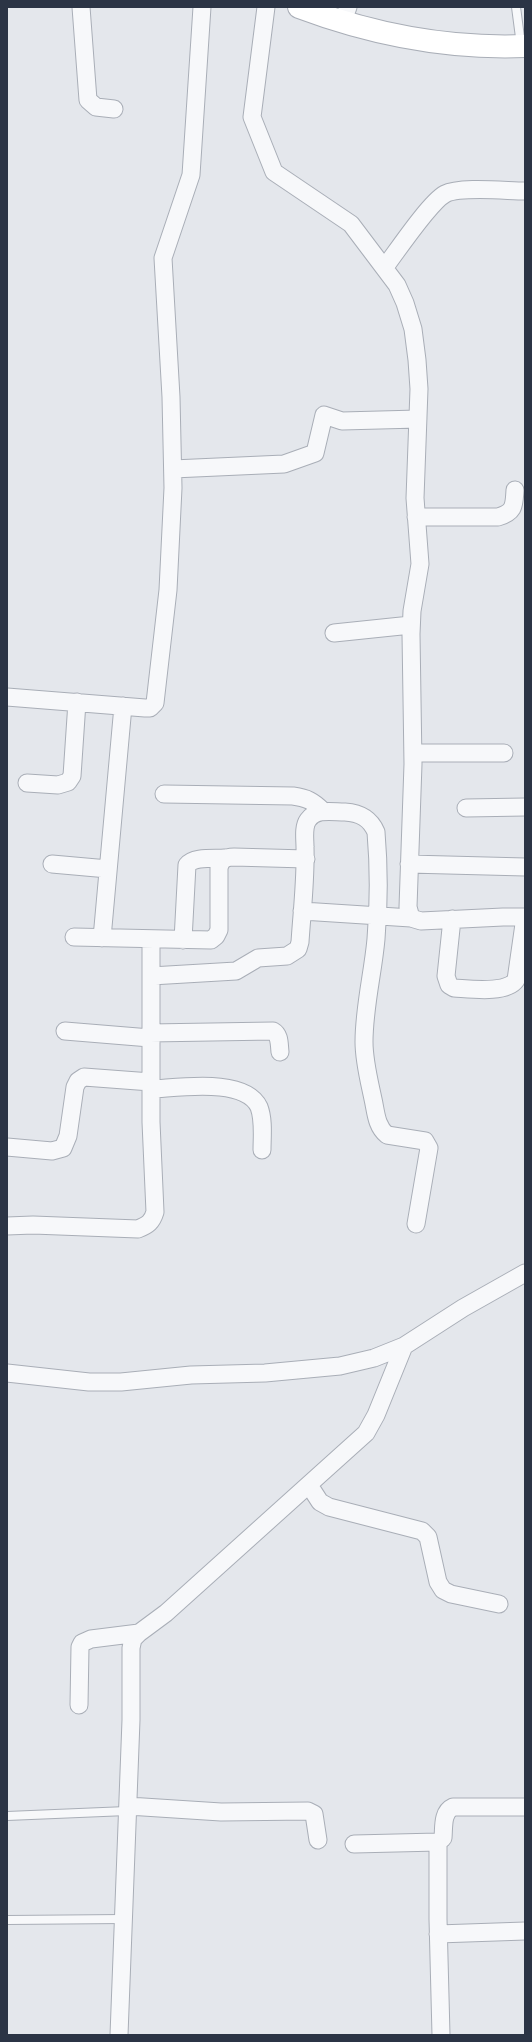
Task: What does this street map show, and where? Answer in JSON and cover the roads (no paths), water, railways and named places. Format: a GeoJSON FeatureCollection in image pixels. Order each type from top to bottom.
{"type":"FeatureCollection","features":[{"type":"Feature","properties":{"kind":"street"},"geometry":{"type":"LineString","coordinates":[[82,7],[88,100],[96,107],[114,109]]}},
{"type":"Feature","properties":{"kind":"street"},"geometry":{"type":"LineString","coordinates":[[7,697],[150,708],[155,703],[168,590],[173,469],[172,397],[163,258],[191,175],[202,7]]}},
{"type":"Feature","properties":{"kind":"street"},"geometry":{"type":"LineString","coordinates":[[266,7],[252,117],[274,172],[351,224],[385,267],[397,285],[405,303],[413,329],[417,360],[418,419],[416,517],[420,564],[411,625],[413,753],[408,906],[411,918]]}},
{"type":"Feature","properties":{"kind":"street"},"geometry":{"type":"LineString","coordinates":[[298,7],[345,14],[404,37],[448,43],[523,46]]}},
{"type":"Feature","properties":{"kind":"street"},"geometry":{"type":"LineString","coordinates":[[385,267],[430,209],[446,194],[457,190],[525,191]]}},
{"type":"Feature","properties":{"kind":"street"},"geometry":{"type":"LineString","coordinates":[[173,469],[284,464],[316,453],[324,415],[342,420],[418,419]]}},
{"type":"Feature","properties":{"kind":"street"},"geometry":{"type":"LineString","coordinates":[[416,517],[498,517],[507,514],[513,507],[515,490]]}},
{"type":"Feature","properties":{"kind":"street"},"geometry":{"type":"LineString","coordinates":[[334,633],[411,625]]}},
{"type":"Feature","properties":{"kind":"street"},"geometry":{"type":"LineString","coordinates":[[27,783],[58,785],[68,782],[72,776],[77,702]]}},
{"type":"Feature","properties":{"kind":"street"},"geometry":{"type":"LineString","coordinates":[[102,938],[123,706]]}},
{"type":"Feature","properties":{"kind":"street"},"geometry":{"type":"LineString","coordinates":[[413,753],[504,753]]}},
{"type":"Feature","properties":{"kind":"street"},"geometry":{"type":"LineString","coordinates":[[164,794],[305,797],[313,802],[322,811]]}},
{"type":"Feature","properties":{"kind":"street"},"geometry":{"type":"LineString","coordinates":[[466,808],[525,807]]}},
{"type":"Feature","properties":{"kind":"street"},"geometry":{"type":"LineString","coordinates":[[151,976],[236,971],[258,958],[287,956],[298,949],[300,942],[306,859],[305,827],[308,820],[322,811],[352,813],[364,817],[372,823],[376,832],[378,847],[377,917],[376,940],[365,1019],[364,1043],[366,1064],[376,1116],[382,1131],[387,1135],[425,1141],[428,1144],[429,1148],[416,1224]]}},
{"type":"Feature","properties":{"kind":"street"},"geometry":{"type":"LineString","coordinates":[[183,940],[187,865],[192,861],[234,857],[306,859]]}},
{"type":"Feature","properties":{"kind":"street"},"geometry":{"type":"LineString","coordinates":[[74,936],[205,941],[216,936],[219,930],[219,868],[220,863],[225,858]]}},
{"type":"Feature","properties":{"kind":"street"},"geometry":{"type":"LineString","coordinates":[[52,864],[108,869]]}},
{"type":"Feature","properties":{"kind":"street"},"geometry":{"type":"LineString","coordinates":[[409,864],[525,867]]}},
{"type":"Feature","properties":{"kind":"street"},"geometry":{"type":"LineString","coordinates":[[302,911],[411,918],[421,921],[452,919],[525,917],[516,980],[513,984],[505,988],[454,988],[449,985],[446,976],[452,919]]}},
{"type":"Feature","properties":{"kind":"street"},"geometry":{"type":"LineString","coordinates":[[7,1226],[33,1224],[138,1229],[148,1226],[153,1220],[155,1212],[150,1035],[152,939]]}},
{"type":"Feature","properties":{"kind":"street"},"geometry":{"type":"LineString","coordinates":[[65,1031],[150,1035],[273,1031],[277,1033],[279,1038],[280,1052]]}},
{"type":"Feature","properties":{"kind":"street"},"geometry":{"type":"LineString","coordinates":[[7,1147],[52,1151],[63,1148],[68,1136],[75,1087],[78,1081],[84,1077],[151,1086],[225,1087],[241,1091],[252,1097],[262,1114],[262,1150]]}},
{"type":"Feature","properties":{"kind":"street"},"geometry":{"type":"LineString","coordinates":[[7,1372],[89,1382],[121,1382],[191,1375],[265,1374],[340,1366],[374,1358],[404,1346],[463,1308],[525,1274]]}},
{"type":"Feature","properties":{"kind":"street"},"geometry":{"type":"LineString","coordinates":[[119,2035],[131,1720],[131,1648],[133,1639],[166,1613],[186,1593],[366,1433],[376,1415],[404,1346]]}},
{"type":"Feature","properties":{"kind":"street"},"geometry":{"type":"LineString","coordinates":[[309,1485],[320,1502],[329,1507],[422,1531],[428,1537],[438,1582],[443,1590],[451,1594],[499,1604]]}},
{"type":"Feature","properties":{"kind":"street"},"geometry":{"type":"LineString","coordinates":[[79,1705],[80,1647],[82,1643],[91,1639],[139,1633]]}},
{"type":"Feature","properties":{"kind":"street"},"geometry":{"type":"LineString","coordinates":[[354,1844],[438,1842],[443,1838],[446,1813],[448,1809],[453,1807],[525,1807]]}},
{"type":"Feature","properties":{"kind":"street"},"geometry":{"type":"LineString","coordinates":[[128,1808],[222,1812],[308,1811],[314,1814],[316,1818],[318,1840]]}},
{"type":"Feature","properties":{"kind":"street"},"geometry":{"type":"LineString","coordinates":[[438,1842],[438,1934],[442,2035]]}},
{"type":"Feature","properties":{"kind":"street"},"geometry":{"type":"LineString","coordinates":[[438,1934],[525,1931]]}},
{"type":"Feature","properties":{"kind":"lane"},"geometry":{"type":"LineString","coordinates":[[516,7],[523,46]]}},
{"type":"Feature","properties":{"kind":"lane"},"geometry":{"type":"LineString","coordinates":[[7,1816],[128,1808]]}},
{"type":"Feature","properties":{"kind":"lane"},"geometry":{"type":"LineString","coordinates":[[7,1920],[123,1919]]}}]}
